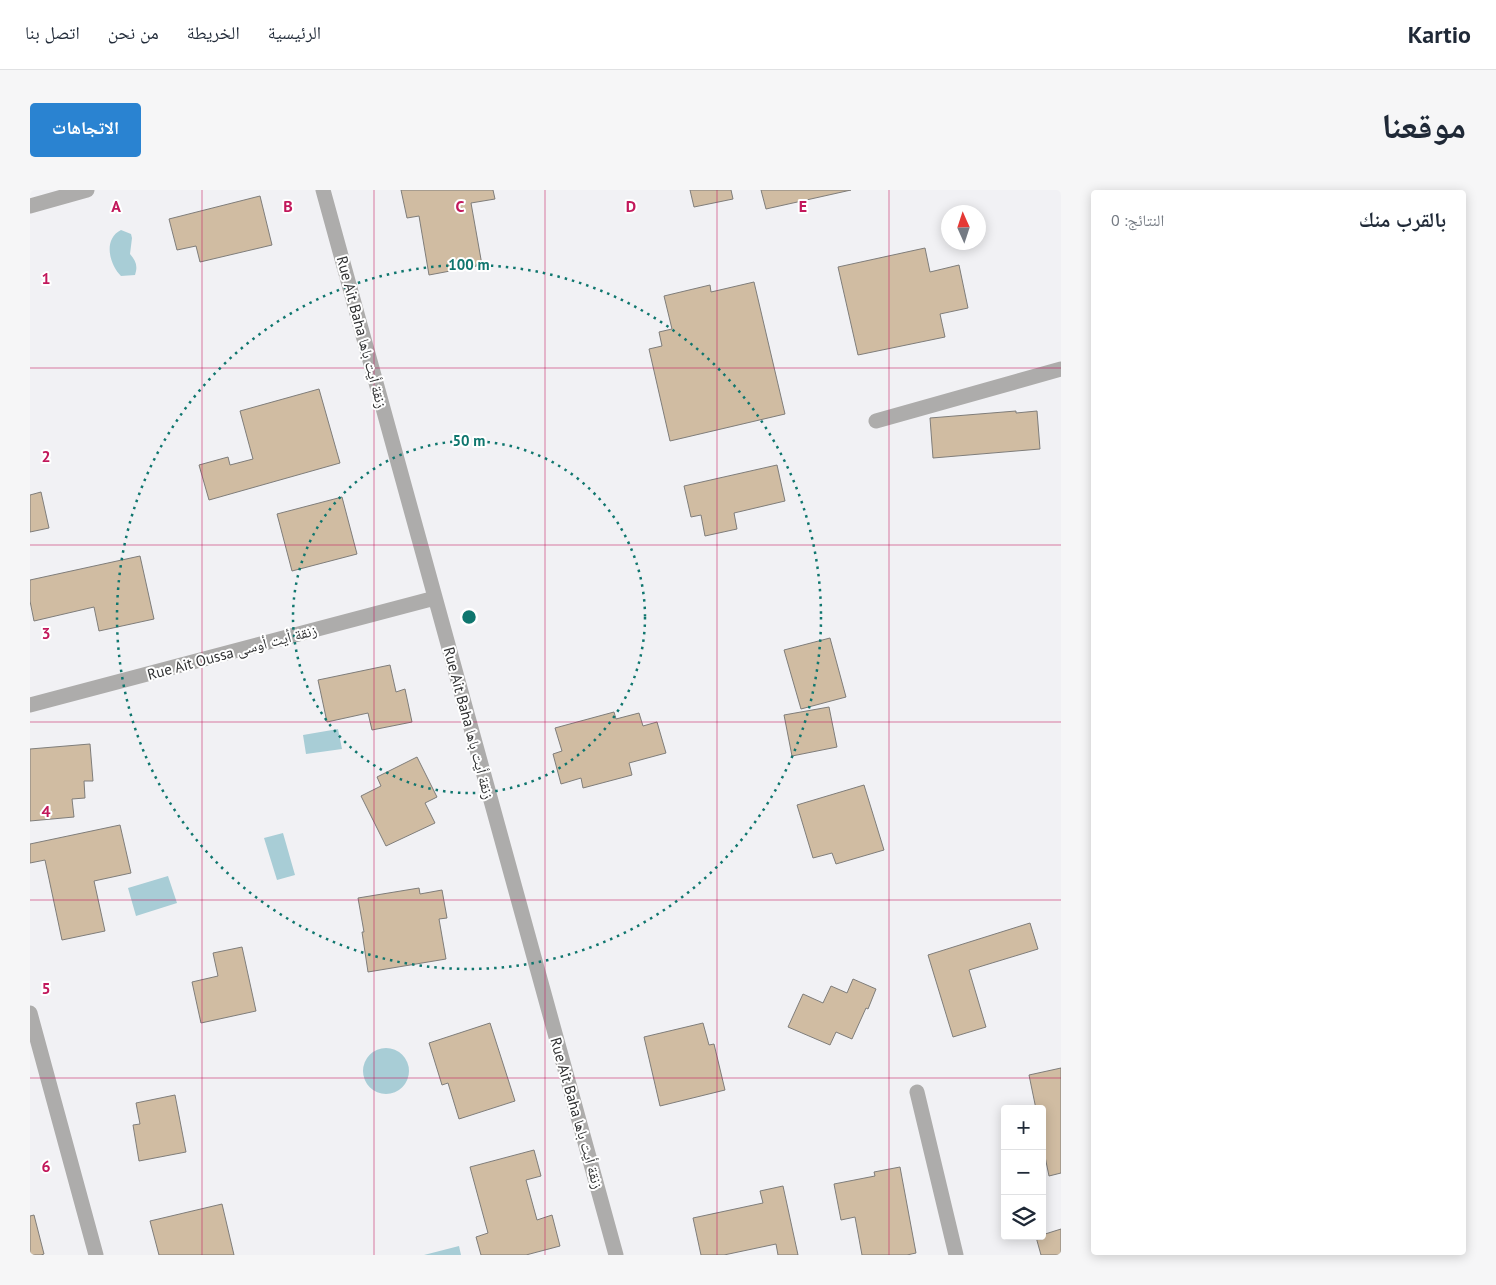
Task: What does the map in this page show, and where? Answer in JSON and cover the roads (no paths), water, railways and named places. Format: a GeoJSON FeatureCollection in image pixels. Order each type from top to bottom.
{"type":"FeatureCollection","features":[{"type":"Feature","properties":{"kind":"street"},"geometry":{"type":"LineString","coordinates":[[30,206],[87,190]]}},
{"type":"Feature","properties":{"kind":"street","name":"Rue Ait Baha زنقة أيت باها"},"geometry":{"type":"LineString","coordinates":[[323,190],[616,1255]]}},
{"type":"Feature","properties":{"kind":"street"},"geometry":{"type":"LineString","coordinates":[[876,421],[1061,368]]}},
{"type":"Feature","properties":{"kind":"street","name":"Rue Ait Oussa زنقة أيت أوسى"},"geometry":{"type":"LineString","coordinates":[[30,706],[435,598]]}},
{"type":"Feature","properties":{"kind":"street"},"geometry":{"type":"LineString","coordinates":[[30,1013],[96,1255]]}},
{"type":"Feature","properties":{"kind":"street"},"geometry":{"type":"LineString","coordinates":[[917,1092],[956,1255]]}},
{"type":"Feature","properties":{"kind":"water"},"geometry":{"type":"Polygon","coordinates":[[[121,230],[131,234],[130,254],[136,264],[135,275],[121,276],[111,259],[110,245],[112,239],[121,230]]]}},
{"type":"Feature","properties":{"kind":"water"},"geometry":{"type":"Polygon","coordinates":[[[338,729],[342,749],[306,754],[303,735],[338,729]]]}},
{"type":"Feature","properties":{"kind":"water"},"geometry":{"type":"Polygon","coordinates":[[[283,833],[295,875],[277,880],[264,838],[283,833]]]}},
{"type":"Feature","properties":{"kind":"water"},"geometry":{"type":"Polygon","coordinates":[[[168,876],[177,903],[136,916],[128,888],[168,876]]]}},
{"type":"Feature","properties":{"kind":"water"},"geometry":{"type":"Polygon","coordinates":[[[386,1048],[399,1052],[405,1058],[409,1071],[405,1084],[399,1090],[386,1094],[373,1090],[367,1084],[363,1071],[367,1058],[373,1052],[386,1048]]]}},
{"type":"Feature","properties":{"kind":"water"},"geometry":{"type":"Polygon","coordinates":[[[459,1246],[461,1255],[424,1255],[459,1246]]]}}]}
